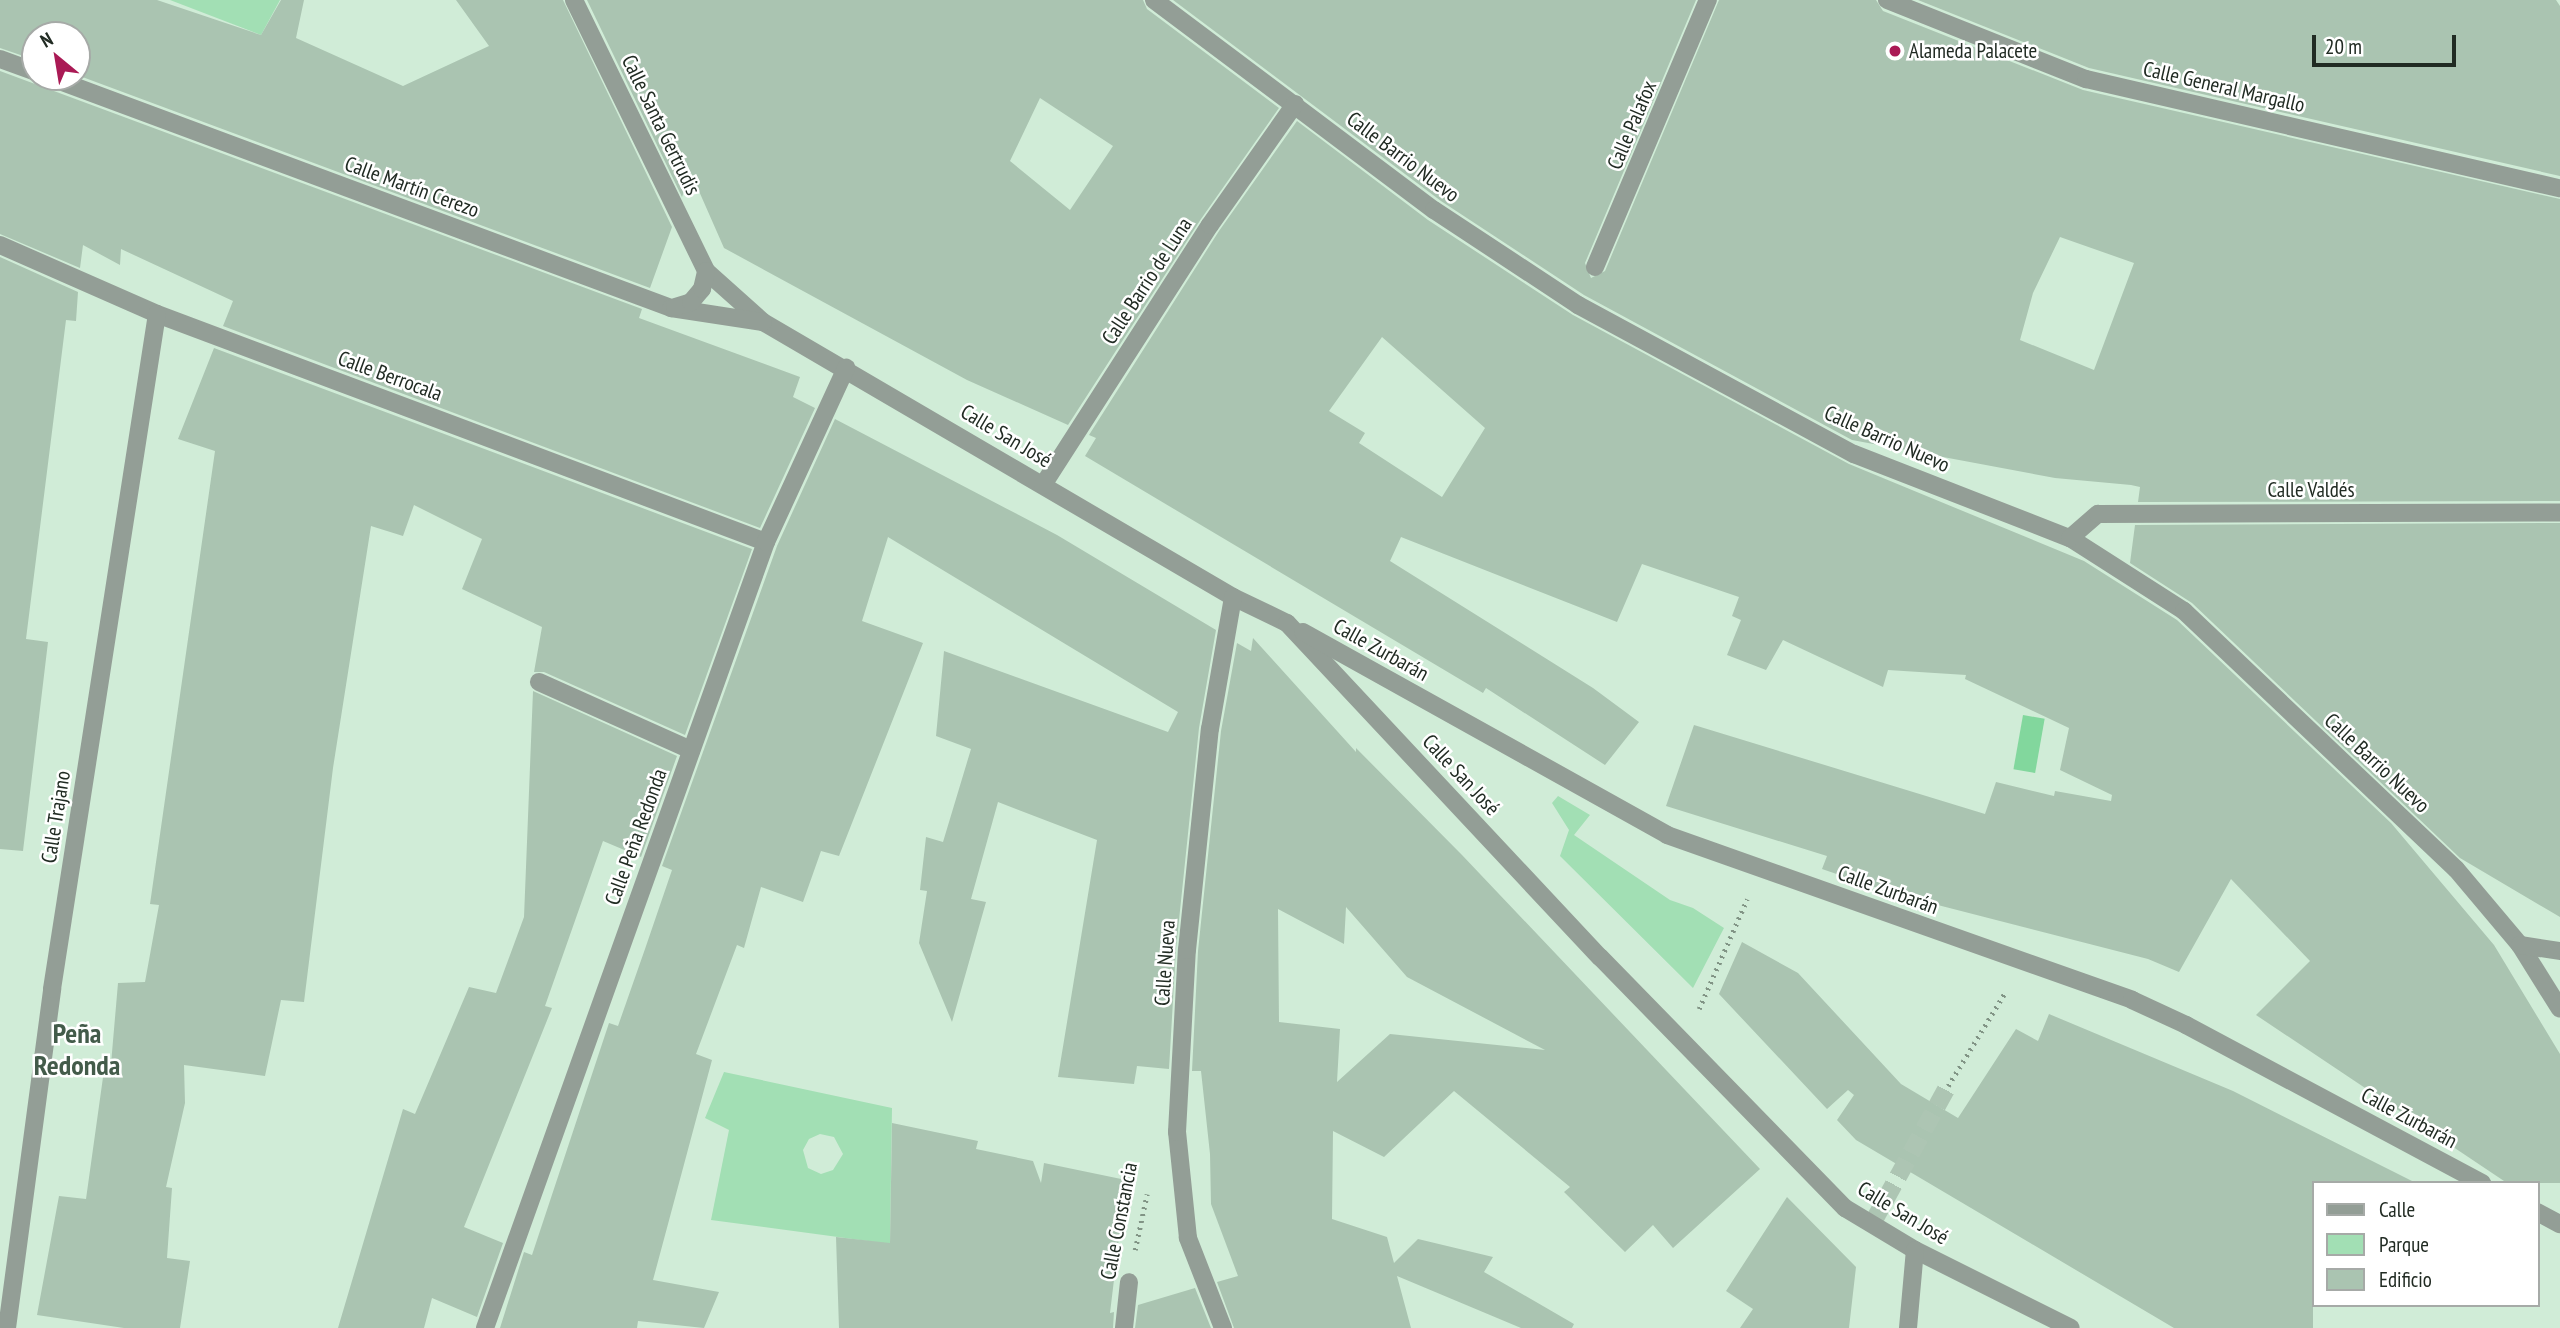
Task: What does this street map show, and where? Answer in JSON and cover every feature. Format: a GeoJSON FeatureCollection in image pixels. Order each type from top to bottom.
{"type":"FeatureCollection","features":[{"type":"Feature","properties":{"kind":"street","name":"Calle Santa Gertrudis"},"geometry":{"type":"LineString","coordinates":[[574,0],[706,271],[763,322]]}},
{"type":"Feature","properties":{"kind":"street","name":"Calle Barrio Nuevo"},"geometry":{"type":"LineString","coordinates":[[1154,0],[1434,210],[1578,305],[1854,454],[2070,538],[2184,611],[2456,869],[2520,945],[2560,1009]]}},
{"type":"Feature","properties":{"kind":"street","name":"Calle Palafox"},"geometry":{"type":"LineString","coordinates":[[1595,267],[1708,0]]}},
{"type":"Feature","properties":{"kind":"street","name":"Calle General Margallo"},"geometry":{"type":"LineString","coordinates":[[1888,0],[2086,79],[2560,188]]}},
{"type":"Feature","properties":{"kind":"street"},"geometry":{"type":"LineString","coordinates":[[0,59],[21,67]]}},
{"type":"Feature","properties":{"kind":"street","name":"Calle Martín Cerezo"},"geometry":{"type":"LineString","coordinates":[[87,91],[671,308],[763,322]]}},
{"type":"Feature","properties":{"kind":"street","name":"Calle Barrio de Luna"},"geometry":{"type":"LineString","coordinates":[[1043,485],[1210,225],[1295,104]]}},
{"type":"Feature","properties":{"kind":"street","name":"Calle Berrocala"},"geometry":{"type":"LineString","coordinates":[[0,245],[158,314],[766,542]]}},
{"type":"Feature","properties":{"kind":"street"},"geometry":{"type":"LineString","coordinates":[[671,308],[691,302],[702,289],[706,271]]}},
{"type":"Feature","properties":{"kind":"street","name":"Calle Trajano"},"geometry":{"type":"LineString","coordinates":[[7,1328],[52,989],[158,314]]}},
{"type":"Feature","properties":{"kind":"street","name":"Calle San José"},"geometry":{"type":"LineString","coordinates":[[763,322],[846,368],[1233,597],[1287,623],[1845,1208],[1915,1250],[2071,1328]]}},
{"type":"Feature","properties":{"kind":"street","name":"Calle Peña Redonda"},"geometry":{"type":"LineString","coordinates":[[485,1328],[766,542],[846,368]]}},
{"type":"Feature","properties":{"kind":"street","name":"Calle Valdés"},"geometry":{"type":"LineString","coordinates":[[2070,538],[2098,514],[2560,512]]}},
{"type":"Feature","properties":{"kind":"street","name":"Calle Nueva"},"geometry":{"type":"LineString","coordinates":[[1223,1328],[1188,1238],[1177,1132],[1187,950],[1210,729],[1233,597]]}},
{"type":"Feature","properties":{"kind":"street","name":"Calle Zurbarán"},"geometry":{"type":"LineString","coordinates":[[1287,623],[1667,835],[2024,963],[2186,1025],[2478,1181]]}},
{"type":"Feature","properties":{"kind":"street"},"geometry":{"type":"LineString","coordinates":[[539,682],[691,750]]}},
{"type":"Feature","properties":{"kind":"street"},"geometry":{"type":"LineString","coordinates":[[2520,945],[2560,951]]}},
{"type":"Feature","properties":{"kind":"street"},"geometry":{"type":"LineString","coordinates":[[2539,1213],[2560,1224]]}},
{"type":"Feature","properties":{"kind":"street"},"geometry":{"type":"LineString","coordinates":[[1908,1328],[1915,1250]]}},
{"type":"Feature","properties":{"kind":"street","name":"Calle Constancia"},"geometry":{"type":"LineString","coordinates":[[1124,1328],[1129,1282]]}},
{"type":"Feature","properties":{"kind":"path"},"geometry":{"type":"LineString","coordinates":[[1685,1043],[1760,869]]}},
{"type":"Feature","properties":{"kind":"path"},"geometry":{"type":"LineString","coordinates":[[1948,1086],[2024,963]]}},
{"type":"Feature","properties":{"kind":"path","name":"Calle Constancia"},"geometry":{"type":"LineString","coordinates":[[1129,1282],[1148,1190]]}},
{"type":"Feature","properties":{"kind":"green space"},"geometry":{"type":"Polygon","coordinates":[[[170,0],[280,0],[261,35],[170,0]]]}},
{"type":"Feature","properties":{"kind":"green space"},"geometry":{"type":"Polygon","coordinates":[[[1558,796],[1590,815],[1574,835],[1670,900],[1693,908],[1724,928],[1693,988],[1560,856],[1569,830],[1552,803],[1558,796]]]}},
{"type":"Feature","properties":{"kind":"green space"},"geometry":{"type":"Polygon","coordinates":[[[724,1072],[892,1108],[890,1244],[711,1220],[729,1130],[705,1118],[724,1072]],[[820,1134],[809,1139],[803,1150],[808,1168],[821,1174],[833,1170],[843,1154],[834,1137],[820,1134]]]}},
{"type":"Feature","properties":{"kind":"shaded area"},"geometry":{"type":"Polygon","coordinates":[[[2023,715],[2045,719],[2035,773],[2013,769],[2023,715]]]}},
{"type":"Feature","properties":{"kind":"building"},"geometry":{"type":"Polygon","coordinates":[[[0,0],[157,0],[261,35],[281,0],[304,0],[296,38],[403,86],[489,46],[456,0],[563,0],[672,227],[650,288],[91,80],[91,21],[21,21],[21,55],[0,48],[0,0]]]}},
{"type":"Feature","properties":{"kind":"building"},"geometry":{"type":"Polygon","coordinates":[[[587,0],[1143,0],[1147,9],[1279,108],[1201,219],[1068,425],[967,380],[724,248],[691,173],[682,197],[587,0]],[[1040,98],[1010,161],[1070,210],[1113,146],[1040,98]]]}},
{"type":"Feature","properties":{"kind":"building"},"geometry":{"type":"Polygon","coordinates":[[[1173,0],[1696,0],[1585,263],[1591,278],[1605,271],[1719,0],[1876,0],[1883,11],[2083,90],[2560,199],[2560,501],[2138,502],[2140,487],[2131,485],[2055,478],[1852,440],[1584,295],[1441,201],[1173,0]],[[2060,237],[2033,293],[2020,340],[2094,370],[2134,263],[2060,237]]]}},
{"type":"Feature","properties":{"kind":"building"},"geometry":{"type":"Polygon","coordinates":[[[1918,0],[2556,0],[2560,6],[2560,176],[2089,68],[1918,0]]]}},
{"type":"Feature","properties":{"kind":"building"},"geometry":{"type":"Polygon","coordinates":[[[0,71],[21,79],[21,91],[54,91],[642,309],[639,318],[800,377],[793,397],[815,408],[760,528],[223,326],[233,301],[121,249],[120,265],[83,245],[80,268],[0,234],[0,71]]]}},
{"type":"Feature","properties":{"kind":"building"},"geometry":{"type":"Polygon","coordinates":[[[1297,121],[1428,220],[1573,315],[1849,464],[2084,561],[2177,620],[2391,823],[2494,945],[2560,1054],[2560,1183],[2504,1181],[2256,1015],[2310,961],[2231,879],[2179,972],[2148,959],[1895,894],[1822,869],[1827,856],[1666,806],[1694,725],[1985,814],[1996,782],[2054,796],[2055,791],[2111,801],[2112,795],[2060,770],[2069,728],[1965,679],[1966,675],[1888,670],[1883,687],[1783,640],[1766,670],[1727,655],[1741,620],[1732,616],[1739,597],[1642,564],[1617,622],[1401,537],[1390,561],[1593,688],[1639,722],[1605,765],[1486,688],[1483,693],[1085,456],[1096,438],[1089,435],[1219,231],[1297,121]],[[1382,337],[1329,411],[1365,433],[1359,443],[1442,497],[1485,428],[1382,337]]]}},
{"type":"Feature","properties":{"kind":"building"},"geometry":{"type":"Polygon","coordinates":[[[0,257],[78,292],[76,321],[66,320],[26,639],[48,642],[23,851],[0,849],[0,257]]]}},
{"type":"Feature","properties":{"kind":"building"},"geometry":{"type":"Polygon","coordinates":[[[214,348],[752,549],[685,735],[544,672],[534,672],[542,627],[462,589],[482,539],[414,505],[403,536],[371,526],[333,768],[304,1002],[281,1000],[265,1076],[184,1065],[185,1103],[166,1187],[172,1188],[167,1258],[190,1261],[180,1328],[124,1328],[37,1315],[59,1196],[86,1199],[105,1063],[111,1064],[118,983],[145,982],[159,905],[150,904],[215,451],[178,439],[214,348]]]}},
{"type":"Feature","properties":{"kind":"building"},"geometry":{"type":"Polygon","coordinates":[[[835,419],[1057,535],[1216,630],[1199,728],[1176,949],[1169,1069],[1137,1066],[1134,1084],[1058,1077],[1097,840],[998,802],[971,899],[986,902],[952,1022],[919,943],[927,891],[920,890],[926,837],[943,842],[971,749],[936,736],[944,651],[1168,732],[1178,712],[888,537],[862,621],[923,643],[839,856],[821,851],[803,902],[761,887],[744,948],[737,945],[696,1054],[712,1060],[653,1280],[719,1292],[704,1328],[638,1321],[637,1328],[500,1328],[524,1252],[532,1255],[609,1023],[618,1026],[672,870],[662,866],[777,546],[835,419]]]}},
{"type":"Feature","properties":{"kind":"building"},"geometry":{"type":"Polygon","coordinates":[[[2560,523],[2560,917],[2460,858],[2192,603],[2130,563],[2135,525],[2560,523]]]}},
{"type":"Feature","properties":{"kind":"building"},"geometry":{"type":"Polygon","coordinates":[[[1253,638],[1356,752],[1356,748],[1462,855],[1760,1169],[1673,1248],[1653,1225],[1625,1252],[1564,1192],[1570,1187],[1454,1091],[1384,1157],[1333,1131],[1332,1219],[1387,1237],[1394,1263],[1418,1239],[1493,1257],[1484,1272],[1574,1324],[1572,1328],[1521,1328],[1397,1276],[1411,1328],[1234,1328],[1217,1282],[1238,1276],[1211,1204],[1210,1154],[1201,1071],[1192,1071],[1198,951],[1221,731],[1237,643],[1251,651],[1253,638]],[[1346,907],[1344,944],[1278,909],[1279,1022],[1340,1029],[1337,1082],[1390,1034],[1545,1050],[1407,977],[1346,907]]]}},
{"type":"Feature","properties":{"kind":"building"},"geometry":{"type":"Polygon","coordinates":[[[533,691],[677,756],[641,857],[603,841],[545,1006],[552,1008],[464,1227],[503,1243],[477,1317],[432,1298],[424,1328],[338,1328],[403,1109],[415,1114],[469,987],[496,993],[524,917],[533,691]]]}},
{"type":"Feature","properties":{"kind":"building"},"geometry":{"type":"Polygon","coordinates":[[[1742,942],[1798,973],[1901,1084],[1958,1118],[2016,1029],[2038,1041],[2049,1014],[2233,1091],[2412,1181],[2312,1181],[2313,1328],[2174,1328],[1856,1140],[1837,1120],[1854,1095],[1848,1090],[1827,1109],[1719,994],[1742,942]]]}},
{"type":"Feature","properties":{"kind":"building"},"geometry":{"type":"Polygon","coordinates":[[[892,1123],[978,1141],[976,1149],[1033,1161],[1041,1183],[1044,1163],[1126,1180],[1110,1313],[1114,1312],[1113,1328],[839,1328],[836,1237],[890,1243],[892,1123]]]}},
{"type":"Feature","properties":{"kind":"building"},"geometry":{"type":"Polygon","coordinates":[[[1787,1197],[1856,1267],[1849,1328],[1740,1328],[1753,1309],[1726,1291],[1787,1197]]]}},
{"type":"Feature","properties":{"kind":"building"},"geometry":{"type":"Polygon","coordinates":[[[1195,1288],[1211,1328],[1135,1328],[1138,1305],[1195,1288]]]}},
{"type":"Feature","properties":{"kind":"tunnel"},"geometry":{"type":"LineString","coordinates":[[1872,1224],[1948,1086]]}},
{"type":"Feature","properties":{"kind":"place","name":"Alameda Palacete"},"geometry":{"type":"Point","coordinates":[1895,51]}},
{"type":"Feature","properties":{"kind":"district","name":"Peña Redonda"},"geometry":{"type":"Point","coordinates":[77,1049]}}]}
